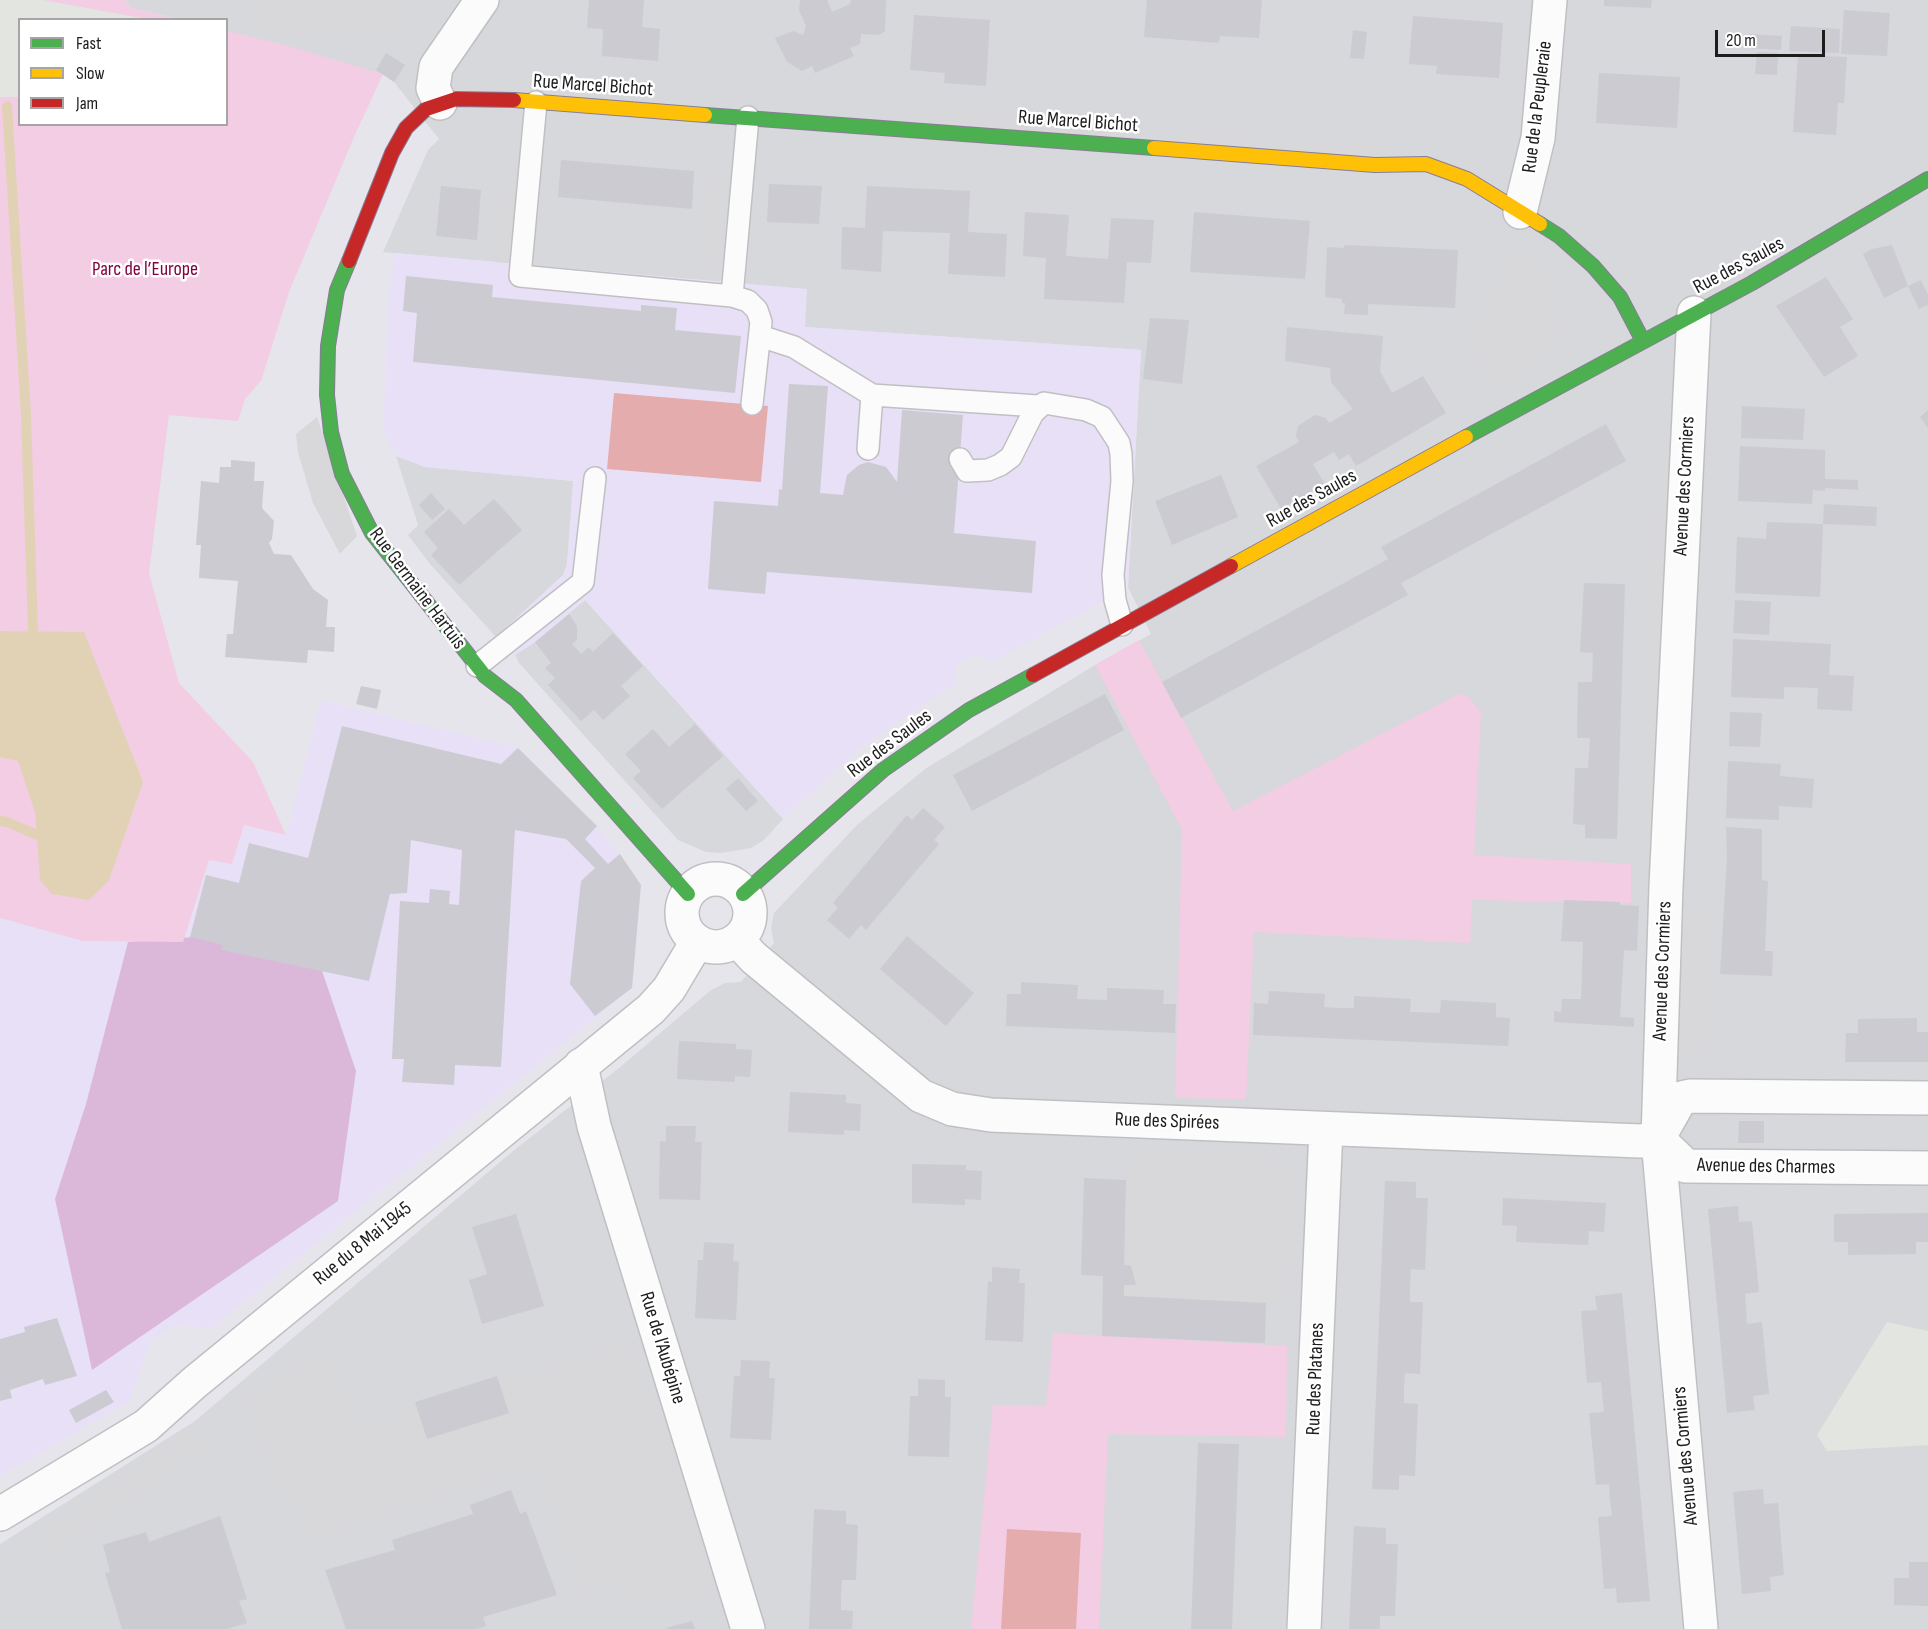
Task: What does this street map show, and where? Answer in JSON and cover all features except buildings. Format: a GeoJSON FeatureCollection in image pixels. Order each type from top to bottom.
{"type":"FeatureCollection","features":[{"type":"Feature","properties":{"kind":"street"},"geometry":{"type":"LineString","coordinates":[[440,103],[434,88],[436,67],[482,0]]}},
{"type":"Feature","properties":{"kind":"street","name":"Rue de la Peupleraie"},"geometry":{"type":"LineString","coordinates":[[1520,213],[1538,138],[1550,0]]}},
{"type":"Feature","properties":{"kind":"street","name":"Rue Marcel Bichot"},"geometry":{"type":"LineString","coordinates":[[440,103],[476,98],[1375,165],[1426,164],[1467,180],[1559,236],[1593,266],[1620,297],[1644,341]]}},
{"type":"Feature","properties":{"kind":"street","name":"Rue Germaine Hartuis"},"geometry":{"type":"LineString","coordinates":[[440,103],[417,116],[406,128],[392,153],[360,227],[337,290],[328,346],[327,395],[331,432],[342,474],[372,533],[477,666],[516,700],[688,894]]}},
{"type":"Feature","properties":{"kind":"street","name":"Rue des Saules"},"geometry":{"type":"LineString","coordinates":[[743,894],[892,763],[969,710],[1752,283],[1928,179]]}},
{"type":"Feature","properties":{"kind":"street","name":"Avenue des Cormiers"},"geometry":{"type":"LineString","coordinates":[[1694,313],[1666,886],[1658,1139],[1701,1629]]}},
{"type":"Feature","properties":{"kind":"street"},"geometry":{"type":"LineString","coordinates":[[715,880],[731,883],[743,894],[750,915],[745,932],[737,940],[718,947],[697,942],[686,930],[682,920],[682,909],[688,894],[695,886],[715,880]]}},
{"type":"Feature","properties":{"kind":"street","name":"Rue des Spirées"},"geometry":{"type":"LineString","coordinates":[[737,940],[754,958],[921,1096],[952,1109],[991,1115],[1640,1141],[1658,1139]]}},
{"type":"Feature","properties":{"kind":"street","name":"Rue du 8 Mai 1945"},"geometry":{"type":"LineString","coordinates":[[0,1514],[146,1426],[194,1383],[651,1009],[669,990],[697,942]]}},
{"type":"Feature","properties":{"kind":"street","name":"Rue de l’Aubépine"},"geometry":{"type":"LineString","coordinates":[[580,1065],[594,1126],[748,1629]]}},
{"type":"Feature","properties":{"kind":"street"},"geometry":{"type":"LineString","coordinates":[[1658,1139],[1681,1098],[1928,1098]]}},
{"type":"Feature","properties":{"kind":"street","name":"Rue des Platanes"},"geometry":{"type":"LineString","coordinates":[[1304,1629],[1326,1129]]}},
{"type":"Feature","properties":{"kind":"street","name":"Avenue des Charmes"},"geometry":{"type":"LineString","coordinates":[[1658,1139],[1686,1166],[1928,1168]]}},
{"type":"Feature","properties":{"kind":"lane"},"geometry":{"type":"LineString","coordinates":[[536,102],[520,276],[732,296],[748,301],[758,310],[761,322],[752,404]]}},
{"type":"Feature","properties":{"kind":"lane"},"geometry":{"type":"LineString","coordinates":[[732,296],[748,117]]}},
{"type":"Feature","properties":{"kind":"lane"},"geometry":{"type":"LineString","coordinates":[[760,336],[794,348],[872,395],[1038,405],[1050,403],[1086,410],[1102,417],[1119,443],[1122,481],[1113,575],[1114,600],[1122,625]]}},
{"type":"Feature","properties":{"kind":"lane"},"geometry":{"type":"LineString","coordinates":[[868,449],[872,395]]}},
{"type":"Feature","properties":{"kind":"lane"},"geometry":{"type":"LineString","coordinates":[[960,459],[967,471],[988,470],[1000,465],[1015,451],[1038,405]]}},
{"type":"Feature","properties":{"kind":"lane"},"geometry":{"type":"LineString","coordinates":[[477,666],[583,582],[595,478]]}},
{"type":"Feature","properties":{"kind":"shaded area"},"geometry":{"type":"Polygon","coordinates":[[[0,0],[43,0],[142,18],[18,18],[18,97],[0,97],[0,0]]]}},
{"type":"Feature","properties":{"kind":"shaded area"},"geometry":{"type":"Polygon","coordinates":[[[125,0],[1928,0],[1928,1629],[0,1629],[0,1544],[195,1421],[513,1151],[619,1068],[711,990],[725,983],[741,982],[774,943],[771,928],[774,913],[858,824],[925,769],[1095,665],[1151,634],[1128,587],[1141,350],[804,327],[507,263],[383,252],[428,150],[439,139],[394,82],[383,74],[228,32],[228,18],[175,18],[131,8],[125,0]]]}},
{"type":"Feature","properties":{"kind":"shaded area"},"geometry":{"type":"Polygon","coordinates":[[[255,0],[397,0],[395,40],[253,32],[255,0]]]}},
{"type":"Feature","properties":{"kind":"shaded area"},"geometry":{"type":"Polygon","coordinates":[[[935,114],[1131,127],[1130,137],[934,125],[935,114]]]}},
{"type":"Feature","properties":{"kind":"shaded area"},"geometry":{"type":"Polygon","coordinates":[[[1178,131],[1374,143],[1373,153],[1177,141],[1178,131]]]}},
{"type":"Feature","properties":{"kind":"shaded area"},"geometry":{"type":"Polygon","coordinates":[[[506,159],[517,161],[507,263],[496,262],[506,159]]]}},
{"type":"Feature","properties":{"kind":"shaded area"},"geometry":{"type":"Polygon","coordinates":[[[710,177],[723,178],[716,268],[702,267],[710,177]]]}},
{"type":"Feature","properties":{"kind":"shaded area"},"geometry":{"type":"Polygon","coordinates":[[[1517,246],[1540,263],[1554,282],[1561,330],[1557,341],[1538,364],[1498,389],[1465,338],[1517,246]]]}},
{"type":"Feature","properties":{"kind":"shaded area"},"geometry":{"type":"Polygon","coordinates":[[[394,253],[807,289],[805,327],[1141,350],[1128,587],[994,661],[974,655],[955,666],[955,684],[866,743],[783,819],[585,600],[535,642],[515,655],[498,635],[563,575],[567,564],[573,481],[425,467],[396,456],[383,431],[389,296],[394,253]]]}},
{"type":"Feature","properties":{"kind":"shaded area"},"geometry":{"type":"Polygon","coordinates":[[[614,393],[768,406],[761,482],[607,469],[614,393]]]}},
{"type":"Feature","properties":{"kind":"shaded area"},"geometry":{"type":"Polygon","coordinates":[[[317,417],[357,536],[340,554],[313,503],[298,452],[296,434],[317,417]]]}},
{"type":"Feature","properties":{"kind":"shaded area"},"geometry":{"type":"Polygon","coordinates":[[[1657,446],[1669,446],[1654,829],[1642,829],[1657,446]]]}},
{"type":"Feature","properties":{"kind":"shaded area"},"geometry":{"type":"Polygon","coordinates":[[[396,456],[425,467],[574,481],[567,564],[563,575],[496,637],[430,564],[408,535],[418,525],[396,456]]]}},
{"type":"Feature","properties":{"kind":"shaded area"},"geometry":{"type":"Polygon","coordinates":[[[585,600],[783,819],[764,840],[751,848],[721,853],[706,852],[678,840],[519,663],[515,655],[535,642],[585,600]]]}},
{"type":"Feature","properties":{"kind":"shaded area"},"geometry":{"type":"Polygon","coordinates":[[[0,631],[84,632],[143,782],[109,880],[89,900],[52,894],[40,880],[35,812],[18,761],[0,757],[0,631]]]}},
{"type":"Feature","properties":{"kind":"shaded area"},"geometry":{"type":"Polygon","coordinates":[[[321,700],[518,748],[597,826],[641,885],[632,988],[212,1328],[174,1325],[149,1343],[130,1401],[0,1476],[0,918],[83,941],[183,942],[209,860],[232,863],[244,825],[286,835],[321,700]]]}},
{"type":"Feature","properties":{"kind":"shaded area"},"geometry":{"type":"Polygon","coordinates":[[[1713,903],[1707,1051],[1682,1064],[1688,917],[1713,903]]]}},
{"type":"Feature","properties":{"kind":"shaded area"},"geometry":{"type":"Polygon","coordinates":[[[206,936],[315,950],[356,1071],[338,1201],[92,1370],[55,1199],[86,1104],[128,942],[206,936]]]}},
{"type":"Feature","properties":{"kind":"shaded area"},"geometry":{"type":"Polygon","coordinates":[[[1128,1147],[1275,1157],[1295,1177],[1288,1304],[1124,1296],[1124,1285],[1136,1285],[1131,1266],[1124,1265],[1128,1147]]]}},
{"type":"Feature","properties":{"kind":"shaded area"},"geometry":{"type":"Polygon","coordinates":[[[1887,1322],[1928,1331],[1928,1445],[1827,1451],[1817,1435],[1887,1322]]]}},
{"type":"Feature","properties":{"kind":"shaded area"},"geometry":{"type":"Polygon","coordinates":[[[628,1341],[663,1429],[716,1592],[651,1610],[610,1588],[581,1597],[536,1465],[312,1539],[301,1510],[280,1498],[244,1394],[275,1384],[302,1360],[332,1350],[358,1427],[417,1408],[428,1439],[509,1413],[499,1381],[628,1341]]]}},
{"type":"Feature","properties":{"kind":"shaded area"},"geometry":{"type":"Polygon","coordinates":[[[196,1427],[209,1446],[50,1555],[37,1535],[196,1427]]]}},
{"type":"Feature","properties":{"kind":"shaded area"},"geometry":{"type":"Polygon","coordinates":[[[1007,1529],[1081,1533],[1076,1629],[1001,1629],[1007,1529]]]}},
{"type":"Feature","properties":{"kind":"green space","name":"Parc de l’Europe"},"geometry":{"type":"Polygon","coordinates":[[[0,0],[125,0],[131,8],[175,18],[18,18],[18,126],[228,126],[228,31],[285,45],[383,74],[289,292],[261,381],[245,399],[238,421],[169,415],[149,573],[179,683],[253,762],[286,835],[244,825],[232,864],[209,860],[183,942],[83,941],[0,918],[0,0]]]}},
{"type":"Feature","properties":{"kind":"green space"},"geometry":{"type":"Polygon","coordinates":[[[1139,640],[1233,811],[1461,693],[1470,698],[1481,713],[1474,855],[1631,864],[1631,903],[1472,900],[1470,943],[1254,932],[1246,1099],[1175,1098],[1182,830],[1095,665],[1139,640]]]}},
{"type":"Feature","properties":{"kind":"green space"},"geometry":{"type":"Polygon","coordinates":[[[1053,1333],[1287,1346],[1286,1437],[1108,1434],[1099,1629],[971,1629],[993,1405],[1046,1406],[1053,1333]]]}},
{"type":"Feature","properties":{"kind":"waterway"},"geometry":{"type":"LineString","coordinates":[[7,106],[26,415],[33,631]]}},
{"type":"Feature","properties":{"kind":"waterway"},"geometry":{"type":"LineString","coordinates":[[0,821],[37,835]]}},
{"type":"Feature","properties":{"kind":"traffic: fast"},"geometry":{"type":"LineString","coordinates":[[705,115],[1154,148]]}},
{"type":"Feature","properties":{"kind":"traffic: fast"},"geometry":{"type":"LineString","coordinates":[[1466,437],[1752,283],[1928,179]]}},
{"type":"Feature","properties":{"kind":"traffic: fast"},"geometry":{"type":"LineString","coordinates":[[1540,224],[1559,236],[1593,266],[1620,297],[1643,341]]}},
{"type":"Feature","properties":{"kind":"traffic: fast"},"geometry":{"type":"LineString","coordinates":[[349,261],[337,290],[328,346],[327,395],[331,432],[342,474],[372,533],[485,676],[516,700],[688,894]]}},
{"type":"Feature","properties":{"kind":"traffic: fast"},"geometry":{"type":"LineString","coordinates":[[743,894],[883,770],[969,710],[1033,675]]}},
{"type":"Feature","properties":{"kind":"traffic: slow"},"geometry":{"type":"LineString","coordinates":[[514,100],[705,115]]}},
{"type":"Feature","properties":{"kind":"traffic: slow"},"geometry":{"type":"LineString","coordinates":[[1154,148],[1375,165],[1426,164],[1467,179],[1540,224]]}},
{"type":"Feature","properties":{"kind":"traffic: slow"},"geometry":{"type":"LineString","coordinates":[[1231,566],[1466,437]]}},
{"type":"Feature","properties":{"kind":"traffic: jam"},"geometry":{"type":"LineString","coordinates":[[349,261],[392,153],[406,128],[426,109],[456,99],[514,100]]}},
{"type":"Feature","properties":{"kind":"traffic: jam"},"geometry":{"type":"LineString","coordinates":[[1033,675],[1231,566]]}}]}
